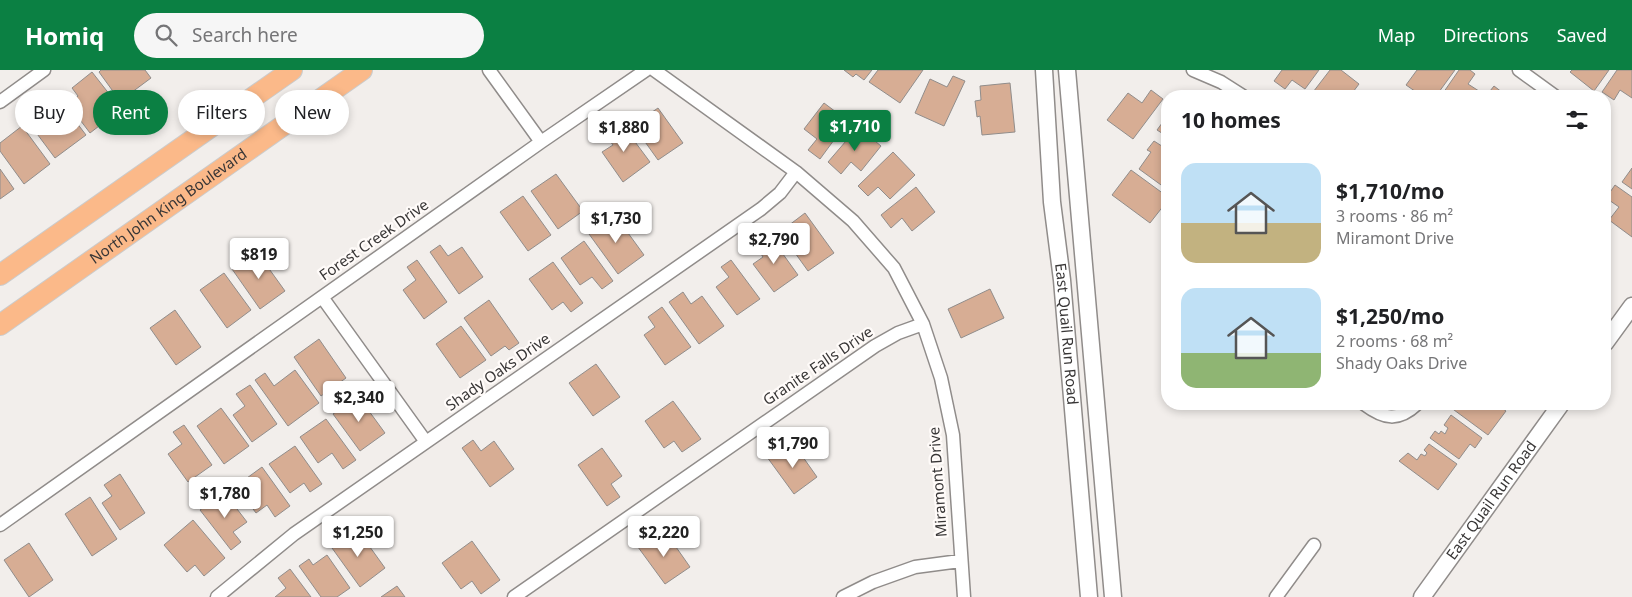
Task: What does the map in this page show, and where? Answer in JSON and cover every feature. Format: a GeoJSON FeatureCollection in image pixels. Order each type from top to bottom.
{"type":"FeatureCollection","features":[{"type":"Feature","properties":{"kind":"main road"},"geometry":{"type":"LineString","coordinates":[[0,275],[292,70]]}},
{"type":"Feature","properties":{"kind":"main road","name":"North John King Boulevard"},"geometry":{"type":"LineString","coordinates":[[0,325],[362,70]]}},
{"type":"Feature","properties":{"kind":"street"},"geometry":{"type":"LineString","coordinates":[[0,102],[44,70]]}},
{"type":"Feature","properties":{"kind":"street"},"geometry":{"type":"LineString","coordinates":[[489,70],[541,142]]}},
{"type":"Feature","properties":{"kind":"street","name":"Forest Creek Drive"},"geometry":{"type":"LineString","coordinates":[[0,525],[541,142],[646,70]]}},
{"type":"Feature","properties":{"kind":"street","name":"Miramont Drive"},"geometry":{"type":"LineString","coordinates":[[654,70],[796,172],[853,221],[894,268],[923,324],[942,378],[954,435],[960,561],[964,597]]}},
{"type":"Feature","properties":{"kind":"street","name":"East Quail Run Road"},"geometry":{"type":"LineString","coordinates":[[1044,70],[1052,202],[1062,280],[1090,597]]}},
{"type":"Feature","properties":{"kind":"street","name":"East Quail Run Road"},"geometry":{"type":"LineString","coordinates":[[1067,70],[1113,597]]}},
{"type":"Feature","properties":{"kind":"street"},"geometry":{"type":"LineString","coordinates":[[1193,70],[1221,82],[1234,90]]}},
{"type":"Feature","properties":{"kind":"street"},"geometry":{"type":"LineString","coordinates":[[1519,70],[1547,90]]}},
{"type":"Feature","properties":{"kind":"street","name":"Shady Oaks Drive"},"geometry":{"type":"LineString","coordinates":[[217,597],[294,534],[761,209],[780,193],[796,172]]}},
{"type":"Feature","properties":{"kind":"street"},"geometry":{"type":"LineString","coordinates":[[322,297],[426,442]]}},
{"type":"Feature","properties":{"kind":"street"},"geometry":{"type":"LineString","coordinates":[[1611,335],[1632,306]]}},
{"type":"Feature","properties":{"kind":"street","name":"Granite Falls Drive"},"geometry":{"type":"LineString","coordinates":[[514,597],[875,346],[898,333],[923,324]]}},
{"type":"Feature","properties":{"kind":"street"},"geometry":{"type":"LineString","coordinates":[[1374,410],[1380,414],[1393,417],[1406,414],[1410,410]]}},
{"type":"Feature","properties":{"kind":"street","name":"East Quail Run Road"},"geometry":{"type":"LineString","coordinates":[[1422,597],[1557,410]]}},
{"type":"Feature","properties":{"kind":"street"},"geometry":{"type":"LineString","coordinates":[[1276,597],[1314,545]]}},
{"type":"Feature","properties":{"kind":"street"},"geometry":{"type":"LineString","coordinates":[[842,597],[873,582],[915,567],[960,561]]}},
{"type":"Feature","properties":{"kind":"building"},"geometry":{"type":"Polygon","coordinates":[[[101,70],[145,70],[151,78],[135,90],[112,90],[99,72],[101,70]]]}},
{"type":"Feature","properties":{"kind":"building"},"geometry":{"type":"Polygon","coordinates":[[[844,70],[872,70],[864,80],[856,74],[853,77],[844,70]]]}},
{"type":"Feature","properties":{"kind":"building"},"geometry":{"type":"Polygon","coordinates":[[[878,70],[923,70],[900,103],[869,82],[878,70]]]}},
{"type":"Feature","properties":{"kind":"building"},"geometry":{"type":"Polygon","coordinates":[[[1282,70],[1319,70],[1305,89],[1292,80],[1285,89],[1274,81],[1282,70]]]}},
{"type":"Feature","properties":{"kind":"building"},"geometry":{"type":"Polygon","coordinates":[[[1330,70],[1341,70],[1359,84],[1354,90],[1315,90],[1330,70]]]}},
{"type":"Feature","properties":{"kind":"building"},"geometry":{"type":"Polygon","coordinates":[[[1417,70],[1455,70],[1440,90],[1413,90],[1406,85],[1417,70]]]}},
{"type":"Feature","properties":{"kind":"building"},"geometry":{"type":"Polygon","coordinates":[[[1459,70],[1470,70],[1475,74],[1468,84],[1477,90],[1445,90],[1459,70]]]}},
{"type":"Feature","properties":{"kind":"building"},"geometry":{"type":"Polygon","coordinates":[[[1572,70],[1609,70],[1595,90],[1570,72],[1572,70]]]}},
{"type":"Feature","properties":{"kind":"building"},"geometry":{"type":"Polygon","coordinates":[[[1617,70],[1632,70],[1632,98],[1620,90],[1614,100],[1611,98],[1611,90],[1603,90],[1617,70]]]}},
{"type":"Feature","properties":{"kind":"building"},"geometry":{"type":"Polygon","coordinates":[[[92,72],[106,90],[93,90],[93,131],[90,133],[83,124],[83,90],[74,90],[72,88],[92,72]]]}},
{"type":"Feature","properties":{"kind":"building"},"geometry":{"type":"Polygon","coordinates":[[[953,76],[965,81],[944,126],[915,113],[930,79],[947,87],[953,76]]]}},
{"type":"Feature","properties":{"kind":"building"},"geometry":{"type":"Polygon","coordinates":[[[1010,83],[1015,132],[982,135],[980,116],[977,117],[975,101],[981,100],[980,86],[1010,83]]]}},
{"type":"Feature","properties":{"kind":"building"},"geometry":{"type":"Polygon","coordinates":[[[1494,86],[1499,90],[1491,90],[1494,86]]]}},
{"type":"Feature","properties":{"kind":"building"},"geometry":{"type":"Polygon","coordinates":[[[1151,90],[1161,98],[1161,102],[1133,139],[1107,120],[1128,93],[1142,103],[1151,90]]]}},
{"type":"Feature","properties":{"kind":"building"},"geometry":{"type":"Polygon","coordinates":[[[824,103],[848,121],[820,159],[808,150],[817,139],[804,129],[824,103]]]}},
{"type":"Feature","properties":{"kind":"building"},"geometry":{"type":"Polygon","coordinates":[[[658,108],[683,143],[658,160],[633,125],[658,108]]]}},
{"type":"Feature","properties":{"kind":"building"},"geometry":{"type":"Polygon","coordinates":[[[621,123],[650,162],[623,182],[602,152],[613,145],[605,134],[621,123]]]}},
{"type":"Feature","properties":{"kind":"building"},"geometry":{"type":"Polygon","coordinates":[[[1161,125],[1161,133],[1157,130],[1161,125]]]}},
{"type":"Feature","properties":{"kind":"building"},"geometry":{"type":"Polygon","coordinates":[[[858,127],[881,146],[861,171],[851,162],[841,174],[828,162],[858,127]]]}},
{"type":"Feature","properties":{"kind":"building"},"geometry":{"type":"Polygon","coordinates":[[[15,131],[15,135],[29,135],[50,164],[24,184],[0,151],[0,143],[15,131]]]}},
{"type":"Feature","properties":{"kind":"building"},"geometry":{"type":"Polygon","coordinates":[[[83,131],[86,135],[55,158],[38,135],[83,135],[83,131]]]}},
{"type":"Feature","properties":{"kind":"building"},"geometry":{"type":"Polygon","coordinates":[[[1154,141],[1161,146],[1161,185],[1139,169],[1151,152],[1147,150],[1154,141]]]}},
{"type":"Feature","properties":{"kind":"building"},"geometry":{"type":"Polygon","coordinates":[[[893,152],[915,175],[890,199],[878,187],[868,196],[858,186],[893,152]]]}},
{"type":"Feature","properties":{"kind":"building"},"geometry":{"type":"Polygon","coordinates":[[[1632,168],[1632,189],[1622,182],[1632,168]]]}},
{"type":"Feature","properties":{"kind":"building"},"geometry":{"type":"Polygon","coordinates":[[[0,169],[14,189],[0,199],[0,169]]]}},
{"type":"Feature","properties":{"kind":"building"},"geometry":{"type":"Polygon","coordinates":[[[1131,170],[1161,192],[1161,209],[1150,223],[1112,195],[1131,170]]]}},
{"type":"Feature","properties":{"kind":"building"},"geometry":{"type":"Polygon","coordinates":[[[556,174],[583,211],[558,229],[531,191],[556,174]]]}},
{"type":"Feature","properties":{"kind":"building"},"geometry":{"type":"Polygon","coordinates":[[[1615,185],[1632,197],[1632,237],[1611,221],[1611,217],[1619,207],[1611,201],[1611,191],[1615,185]]]}},
{"type":"Feature","properties":{"kind":"building"},"geometry":{"type":"Polygon","coordinates":[[[916,187],[935,212],[912,231],[902,218],[891,228],[881,215],[916,187]]]}},
{"type":"Feature","properties":{"kind":"building"},"geometry":{"type":"Polygon","coordinates":[[[523,196],[551,235],[528,251],[500,212],[523,196]]]}},
{"type":"Feature","properties":{"kind":"building"},"geometry":{"type":"Polygon","coordinates":[[[805,213],[834,253],[808,271],[780,232],[805,213]]]}},
{"type":"Feature","properties":{"kind":"building"},"geometry":{"type":"Polygon","coordinates":[[[615,215],[644,255],[618,274],[589,234],[615,215]]]}},
{"type":"Feature","properties":{"kind":"building"},"geometry":{"type":"Polygon","coordinates":[[[770,236],[798,275],[774,292],[753,264],[763,257],[756,246],[770,236]]]}},
{"type":"Feature","properties":{"kind":"building"},"geometry":{"type":"Polygon","coordinates":[[[584,241],[613,281],[602,289],[592,277],[580,285],[561,258],[584,241]]]}},
{"type":"Feature","properties":{"kind":"building"},"geometry":{"type":"Polygon","coordinates":[[[440,245],[448,256],[462,247],[483,277],[459,294],[430,252],[440,245]]]}},
{"type":"Feature","properties":{"kind":"building"},"geometry":{"type":"Polygon","coordinates":[[[257,252],[285,291],[260,309],[232,269],[257,252]]]}},
{"type":"Feature","properties":{"kind":"building"},"geometry":{"type":"Polygon","coordinates":[[[417,260],[447,302],[424,319],[403,290],[416,280],[407,267],[417,260]]]}},
{"type":"Feature","properties":{"kind":"building"},"geometry":{"type":"Polygon","coordinates":[[[731,260],[760,299],[737,315],[716,287],[729,277],[721,267],[731,260]]]}},
{"type":"Feature","properties":{"kind":"building"},"geometry":{"type":"Polygon","coordinates":[[[553,262],[583,303],[571,312],[563,302],[552,310],[529,279],[553,262]]]}},
{"type":"Feature","properties":{"kind":"building"},"geometry":{"type":"Polygon","coordinates":[[[224,273],[251,310],[227,328],[200,290],[224,273]]]}},
{"type":"Feature","properties":{"kind":"building"},"geometry":{"type":"Polygon","coordinates":[[[990,289],[1004,318],[961,338],[948,309],[990,289]]]}},
{"type":"Feature","properties":{"kind":"building"},"geometry":{"type":"Polygon","coordinates":[[[683,292],[691,304],[702,296],[724,326],[699,344],[669,302],[683,292]]]}},
{"type":"Feature","properties":{"kind":"building"},"geometry":{"type":"Polygon","coordinates":[[[489,300],[519,343],[509,350],[505,346],[491,356],[464,318],[489,300]]]}},
{"type":"Feature","properties":{"kind":"building"},"geometry":{"type":"Polygon","coordinates":[[[662,307],[691,347],[665,365],[644,335],[655,327],[648,317],[662,307]]]}},
{"type":"Feature","properties":{"kind":"building"},"geometry":{"type":"Polygon","coordinates":[[[175,310],[201,347],[176,365],[150,328],[175,310]]]}},
{"type":"Feature","properties":{"kind":"building"},"geometry":{"type":"Polygon","coordinates":[[[461,326],[486,360],[460,378],[436,344],[461,326]]]}},
{"type":"Feature","properties":{"kind":"building"},"geometry":{"type":"Polygon","coordinates":[[[319,339],[346,378],[321,396],[294,357],[319,339]]]}},
{"type":"Feature","properties":{"kind":"building"},"geometry":{"type":"Polygon","coordinates":[[[596,364],[620,397],[593,416],[569,383],[596,364]]]}},
{"type":"Feature","properties":{"kind":"building"},"geometry":{"type":"Polygon","coordinates":[[[295,370],[319,403],[288,426],[255,380],[265,373],[274,386],[295,370]]]}},
{"type":"Feature","properties":{"kind":"building"},"geometry":{"type":"Polygon","coordinates":[[[250,385],[277,424],[252,442],[233,415],[245,406],[236,394],[250,385]]]}},
{"type":"Feature","properties":{"kind":"building"},"geometry":{"type":"Polygon","coordinates":[[[358,396],[385,433],[360,451],[333,414],[358,396]]]}},
{"type":"Feature","properties":{"kind":"building"},"geometry":{"type":"Polygon","coordinates":[[[673,401],[701,439],[682,452],[674,441],[664,448],[645,421],[673,401]]]}},
{"type":"Feature","properties":{"kind":"building"},"geometry":{"type":"Polygon","coordinates":[[[221,408],[249,446],[224,464],[197,426],[221,408]]]}},
{"type":"Feature","properties":{"kind":"building"},"geometry":{"type":"Polygon","coordinates":[[[1454,410],[1506,411],[1488,435],[1454,410]]]}},
{"type":"Feature","properties":{"kind":"building"},"geometry":{"type":"Polygon","coordinates":[[[1451,415],[1482,438],[1475,448],[1470,444],[1459,459],[1430,438],[1435,431],[1439,434],[1441,431],[1445,434],[1448,428],[1444,425],[1451,415]]]}},
{"type":"Feature","properties":{"kind":"building"},"geometry":{"type":"Polygon","coordinates":[[[326,419],[356,460],[343,469],[332,453],[318,463],[300,437],[326,419]]]}},
{"type":"Feature","properties":{"kind":"building"},"geometry":{"type":"Polygon","coordinates":[[[184,425],[212,465],[188,482],[168,454],[182,444],[173,432],[184,425]]]}},
{"type":"Feature","properties":{"kind":"building"},"geometry":{"type":"Polygon","coordinates":[[[473,440],[481,451],[494,441],[514,469],[490,487],[462,448],[473,440]]]}},
{"type":"Feature","properties":{"kind":"building"},"geometry":{"type":"Polygon","coordinates":[[[1429,444],[1457,464],[1438,490],[1399,461],[1408,453],[1417,460],[1421,454],[1425,456],[1427,453],[1424,450],[1429,444]]]}},
{"type":"Feature","properties":{"kind":"building"},"geometry":{"type":"Polygon","coordinates":[[[295,446],[322,484],[310,492],[304,483],[290,493],[269,464],[295,446]]]}},
{"type":"Feature","properties":{"kind":"building"},"geometry":{"type":"Polygon","coordinates":[[[602,448],[622,476],[611,484],[620,497],[607,506],[578,465],[602,448]]]}},
{"type":"Feature","properties":{"kind":"building"},"geometry":{"type":"Polygon","coordinates":[[[780,448],[787,457],[798,450],[817,477],[794,494],[767,457],[780,448]]]}},
{"type":"Feature","properties":{"kind":"building"},"geometry":{"type":"Polygon","coordinates":[[[262,467],[290,506],[275,517],[267,505],[256,513],[236,486],[262,467]]]}},
{"type":"Feature","properties":{"kind":"building"},"geometry":{"type":"Polygon","coordinates":[[[120,474],[145,513],[120,530],[102,503],[112,496],[104,485],[120,474]]]}},
{"type":"Feature","properties":{"kind":"building"},"geometry":{"type":"Polygon","coordinates":[[[224,492],[247,522],[233,532],[241,542],[231,550],[200,510],[224,492]]]}},
{"type":"Feature","properties":{"kind":"building"},"geometry":{"type":"Polygon","coordinates":[[[90,497],[117,539],[92,556],[65,514],[90,497]]]}},
{"type":"Feature","properties":{"kind":"building"},"geometry":{"type":"Polygon","coordinates":[[[193,520],[225,558],[204,576],[195,565],[187,572],[164,545],[193,520]]]}},
{"type":"Feature","properties":{"kind":"building"},"geometry":{"type":"Polygon","coordinates":[[[357,529],[385,568],[360,587],[332,548],[357,529]]]}},
{"type":"Feature","properties":{"kind":"building"},"geometry":{"type":"Polygon","coordinates":[[[646,535],[655,547],[669,537],[690,567],[665,584],[635,543],[646,535]]]}},
{"type":"Feature","properties":{"kind":"building"},"geometry":{"type":"Polygon","coordinates":[[[472,541],[500,580],[481,594],[472,581],[461,589],[442,563],[472,541]]]}},
{"type":"Feature","properties":{"kind":"building"},"geometry":{"type":"Polygon","coordinates":[[[29,543],[53,580],[29,597],[4,560],[29,543]]]}},
{"type":"Feature","properties":{"kind":"building"},"geometry":{"type":"Polygon","coordinates":[[[327,555],[350,588],[337,597],[321,597],[299,566],[309,559],[313,565],[327,555]]]}},
{"type":"Feature","properties":{"kind":"building"},"geometry":{"type":"Polygon","coordinates":[[[290,569],[311,597],[275,597],[286,588],[278,578],[290,569]]]}},
{"type":"Feature","properties":{"kind":"building"},"geometry":{"type":"Polygon","coordinates":[[[397,586],[405,597],[381,597],[397,586]]]}}]}
